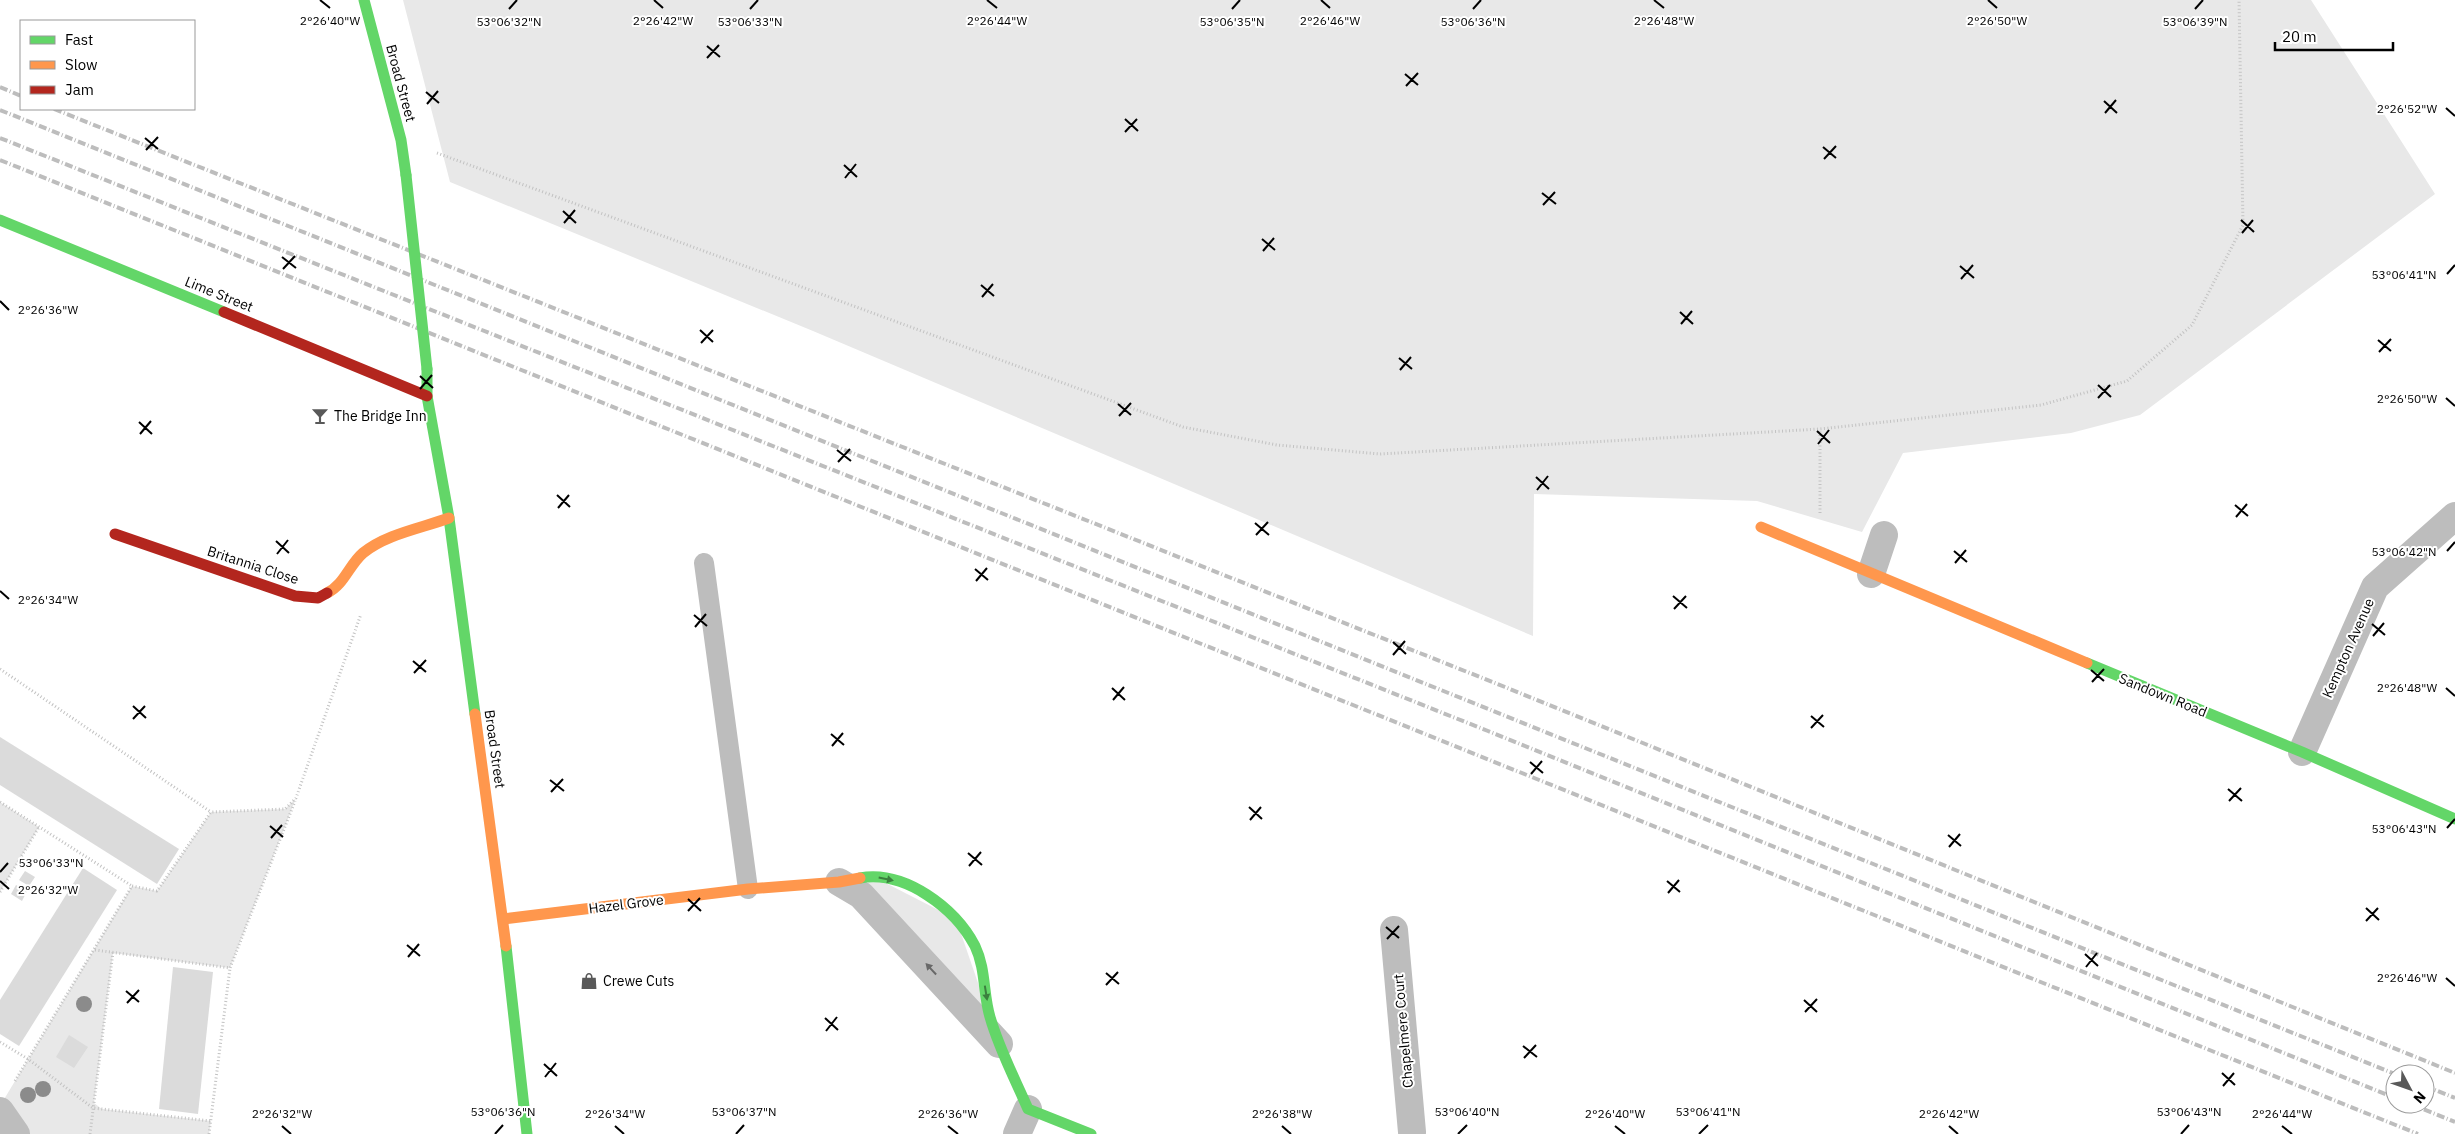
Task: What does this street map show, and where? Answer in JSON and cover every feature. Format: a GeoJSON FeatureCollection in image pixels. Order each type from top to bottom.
{"type":"FeatureCollection","features":[{"type":"Feature","properties":{"kind":"street","name":"Broad Street"},"geometry":{"type":"LineString","coordinates":[[364,0],[401,140],[427,369],[427,396],[449,518],[502,919],[526,1134]]}},
{"type":"Feature","properties":{"kind":"street","name":"Lime Street"},"geometry":{"type":"LineString","coordinates":[[0,220],[427,396]]}},
{"type":"Feature","properties":{"kind":"street","name":"Kempton Avenue"},"geometry":{"type":"LineString","coordinates":[[2302,752],[2376,587],[2455,516]]}},
{"type":"Feature","properties":{"kind":"street","name":"Britannia Close"},"geometry":{"type":"LineString","coordinates":[[115,534],[296,596],[318,598],[336,589],[362,554],[379,543],[449,518]]}},
{"type":"Feature","properties":{"kind":"street","name":"Sandown Road"},"geometry":{"type":"LineString","coordinates":[[1761,527],[2302,752],[2455,819]]}},
{"type":"Feature","properties":{"kind":"street"},"geometry":{"type":"LineString","coordinates":[[1871,574],[1884,535]]}},
{"type":"Feature","properties":{"kind":"street","name":"Hazel Grove"},"geometry":{"type":"LineString","coordinates":[[502,919],[748,889],[839,882],[872,876],[904,883],[932,898],[956,920],[975,947],[984,978],[990,1015],[999,1044],[1028,1109]]}},
{"type":"Feature","properties":{"kind":"street","name":"Hazel Grove"},"geometry":{"type":"LineString","coordinates":[[839,882],[861,894],[999,1044]]}},
{"type":"Feature","properties":{"kind":"street","name":"Chapelmere Court"},"geometry":{"type":"LineString","coordinates":[[1394,930],[1414,1133]]}},
{"type":"Feature","properties":{"kind":"street"},"geometry":{"type":"LineString","coordinates":[[1017,1134],[1028,1109],[1091,1134]]}},
{"type":"Feature","properties":{"kind":"street"},"geometry":{"type":"LineString","coordinates":[[0,1111],[16,1134]]}},
{"type":"Feature","properties":{"kind":"lane"},"geometry":{"type":"LineString","coordinates":[[704,563],[748,889]]}},
{"type":"Feature","properties":{"kind":"path"},"geometry":{"type":"LineString","coordinates":[[401,140],[1183,426],[1277,444],[1380,454],[1820,428],[2041,405],[2127,382],[2192,325],[2243,225],[2239,0]]}},
{"type":"Feature","properties":{"kind":"path"},"geometry":{"type":"LineString","coordinates":[[1819,550],[1820,428]]}},
{"type":"Feature","properties":{"kind":"path"},"geometry":{"type":"LineString","coordinates":[[209,1134],[230,968],[296,798],[364,606]]}},
{"type":"Feature","properties":{"kind":"path"},"geometry":{"type":"LineString","coordinates":[[0,669],[211,812],[285,809],[296,798]]}},
{"type":"Feature","properties":{"kind":"path"},"geometry":{"type":"LineString","coordinates":[[0,802],[132,886],[157,891],[211,812]]}},
{"type":"Feature","properties":{"kind":"path"},"geometry":{"type":"LineString","coordinates":[[0,892],[39,826]]}},
{"type":"Feature","properties":{"kind":"path"},"geometry":{"type":"LineString","coordinates":[[14,1083],[132,886]]}},
{"type":"Feature","properties":{"kind":"path"},"geometry":{"type":"LineString","coordinates":[[95,950],[230,968]]}},
{"type":"Feature","properties":{"kind":"path"},"geometry":{"type":"LineString","coordinates":[[90,1134],[113,952]]}},
{"type":"Feature","properties":{"kind":"path"},"geometry":{"type":"LineString","coordinates":[[0,1042],[28,1059],[93,1108],[211,1120]]}},
{"type":"Feature","properties":{"kind":"shaded area"},"geometry":{"type":"Polygon","coordinates":[[[403,0],[2311,0],[2435,194],[2140,415],[2071,433],[1903,453],[1862,532],[1757,501],[1534,494],[1533,636],[813,331],[450,182],[403,0]]]}},
{"type":"Feature","properties":{"kind":"shaded area"},"geometry":{"type":"Polygon","coordinates":[[[296,798],[230,968],[113,953],[94,1103],[102,1109],[211,1121],[209,1134],[0,1134],[0,1106],[132,886],[157,891],[211,812],[285,809],[296,798]]]}},
{"type":"Feature","properties":{"kind":"shaded area"},"geometry":{"type":"Polygon","coordinates":[[[0,802],[39,827],[0,892],[0,802]]]}},
{"type":"Feature","properties":{"kind":"shaded area"},"geometry":{"type":"Polygon","coordinates":[[[872,876],[956,919],[989,1015],[861,895],[872,876]]]}},
{"type":"Feature","properties":{"kind":"building"},"geometry":{"type":"Polygon","coordinates":[[[0,737],[179,849],[157,884],[0,785],[0,737]]]}},
{"type":"Feature","properties":{"kind":"building"},"geometry":{"type":"Polygon","coordinates":[[[83,868],[117,890],[19,1046],[0,1034],[0,1000],[83,868]]]}},
{"type":"Feature","properties":{"kind":"building"},"geometry":{"type":"Polygon","coordinates":[[[25,871],[35,877],[29,886],[19,880],[25,871]]]}},
{"type":"Feature","properties":{"kind":"building"},"geometry":{"type":"Polygon","coordinates":[[[16,885],[27,891],[22,901],[11,894],[16,885]]]}},
{"type":"Feature","properties":{"kind":"building"},"geometry":{"type":"Polygon","coordinates":[[[173,967],[213,972],[198,1114],[159,1109],[173,967]]]}},
{"type":"Feature","properties":{"kind":"building"},"geometry":{"type":"Polygon","coordinates":[[[69,1035],[88,1047],[74,1068],[56,1057],[69,1035]]]}},
{"type":"Feature","properties":{"kind":"railway"},"geometry":{"type":"LineString","coordinates":[[0,87],[20,96]]}},
{"type":"Feature","properties":{"kind":"railway"},"geometry":{"type":"LineString","coordinates":[[0,110],[2385,1070]]}},
{"type":"Feature","properties":{"kind":"railway"},"geometry":{"type":"LineString","coordinates":[[57,110],[1505,687],[2455,1073]]}},
{"type":"Feature","properties":{"kind":"railway"},"geometry":{"type":"LineString","coordinates":[[0,138],[1488,731],[2385,1094]]}},
{"type":"Feature","properties":{"kind":"railway"},"geometry":{"type":"LineString","coordinates":[[0,160],[2418,1134]]}},
{"type":"Feature","properties":{"kind":"railway"},"geometry":{"type":"LineString","coordinates":[[2435,1090],[2455,1098]]}},
{"type":"Feature","properties":{"kind":"railway"},"geometry":{"type":"LineString","coordinates":[[2435,1114],[2455,1122]]}},
{"type":"Feature","properties":{"kind":"traffic: fast"},"geometry":{"type":"LineString","coordinates":[[364,0],[401,140],[406,175]]}},
{"type":"Feature","properties":{"kind":"traffic: fast"},"geometry":{"type":"LineString","coordinates":[[406,175],[427,369]]}},
{"type":"Feature","properties":{"kind":"traffic: fast"},"geometry":{"type":"LineString","coordinates":[[0,220],[224,312]]}},
{"type":"Feature","properties":{"kind":"traffic: fast"},"geometry":{"type":"LineString","coordinates":[[427,369],[427,396],[449,518],[475,714]]}},
{"type":"Feature","properties":{"kind":"traffic: fast"},"geometry":{"type":"LineString","coordinates":[[2087,663],[2302,752],[2455,819]]}},
{"type":"Feature","properties":{"kind":"traffic: fast"},"geometry":{"type":"LineString","coordinates":[[860,878],[877,877],[911,886],[927,895],[955,918],[966,932],[979,955],[988,1008],[994,1029],[1028,1109],[1091,1134]]}},
{"type":"Feature","properties":{"kind":"traffic: fast"},"geometry":{"type":"LineString","coordinates":[[506,946],[527,1134]]}},
{"type":"Feature","properties":{"kind":"traffic: slow"},"geometry":{"type":"LineString","coordinates":[[327,593],[338,585],[358,558],[372,546],[393,536],[449,518]]}},
{"type":"Feature","properties":{"kind":"traffic: slow"},"geometry":{"type":"LineString","coordinates":[[1761,527],[2087,663]]}},
{"type":"Feature","properties":{"kind":"traffic: slow"},"geometry":{"type":"LineString","coordinates":[[475,714],[506,946]]}},
{"type":"Feature","properties":{"kind":"traffic: slow"},"geometry":{"type":"LineString","coordinates":[[503,919],[748,889],[839,882],[860,878]]}},
{"type":"Feature","properties":{"kind":"traffic: jam"},"geometry":{"type":"LineString","coordinates":[[224,312],[427,396]]}},
{"type":"Feature","properties":{"kind":"traffic: jam"},"geometry":{"type":"LineString","coordinates":[[115,534],[295,596],[318,598],[327,593]]}},
{"type":"Feature","properties":{"kind":"place","name":"The Bridge Inn"},"geometry":{"type":"Point","coordinates":[320,416]}},
{"type":"Feature","properties":{"kind":"place","name":"Crewe Cuts"},"geometry":{"type":"Point","coordinates":[589,981]}}]}
